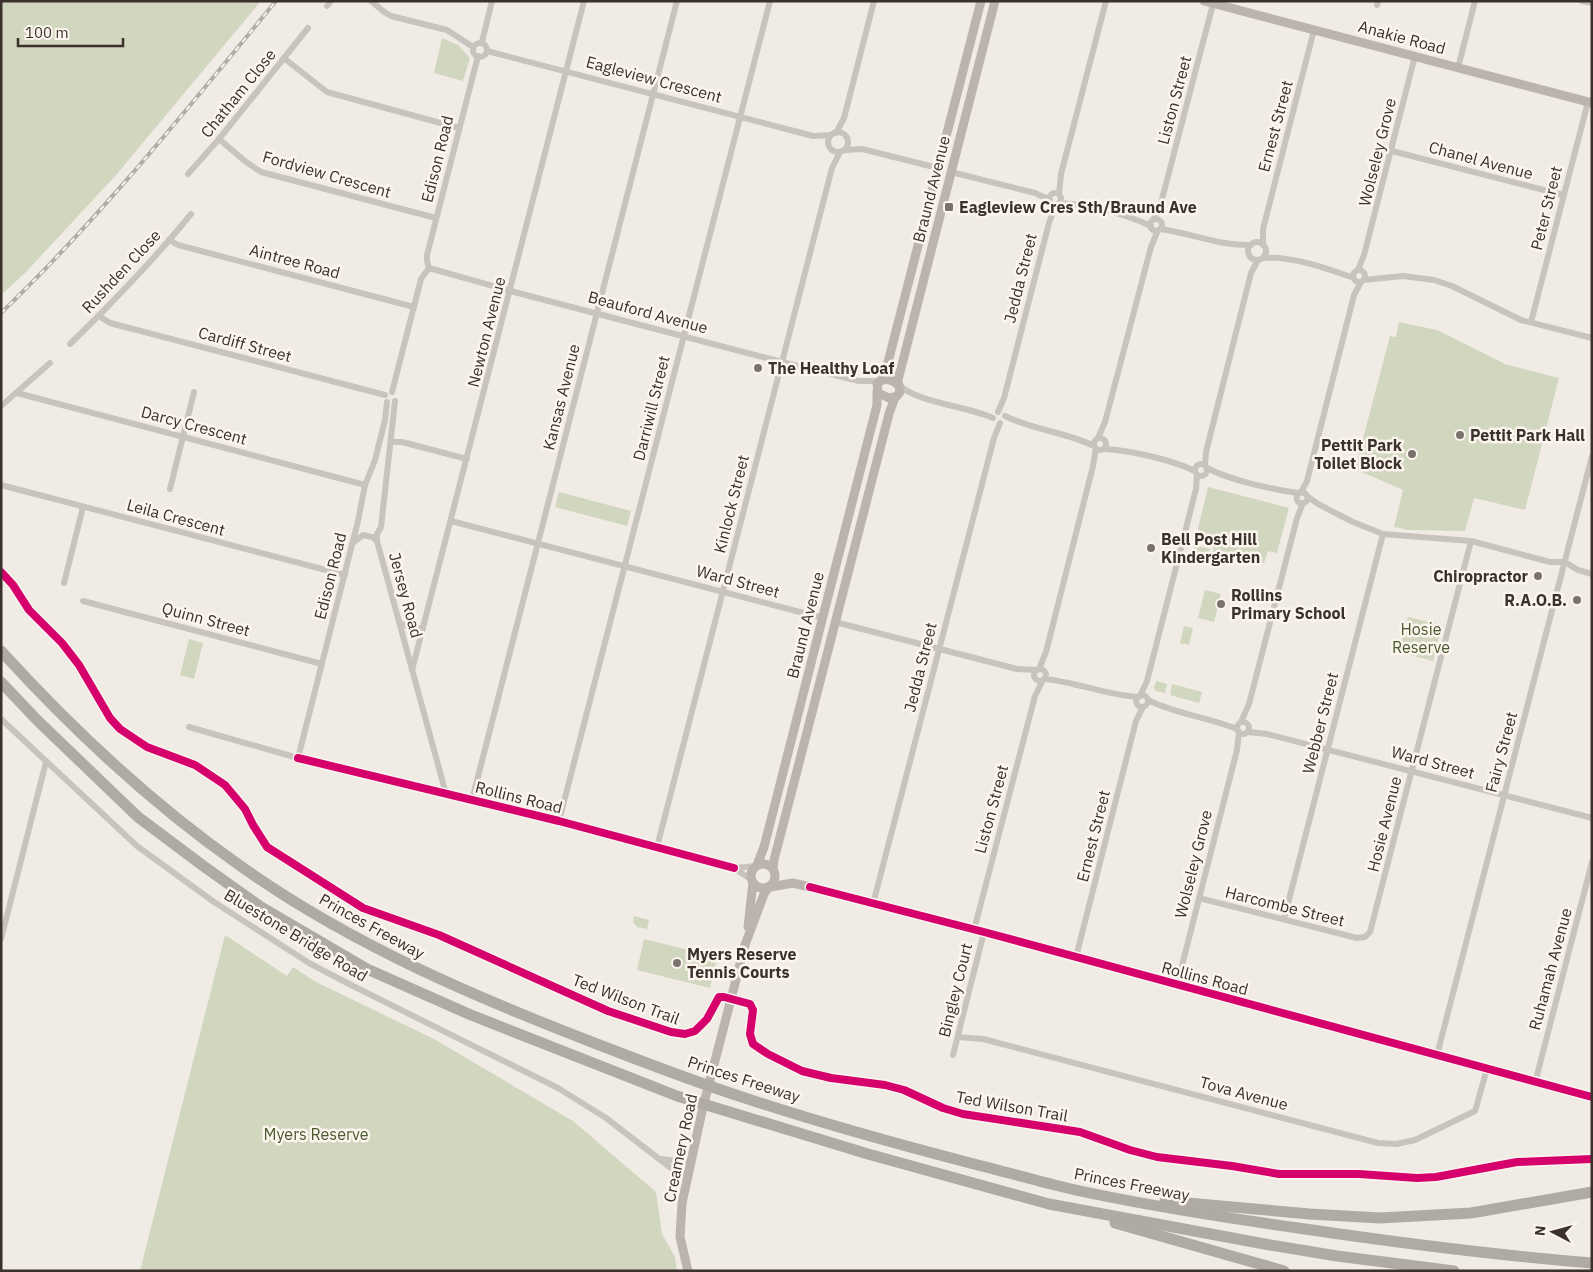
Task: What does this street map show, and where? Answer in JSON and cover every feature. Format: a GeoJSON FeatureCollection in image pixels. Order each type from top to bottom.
{"type":"FeatureCollection","features":[{"type":"Feature","properties":{"kind":"highway","name":"Princes Freeway"},"geometry":{"type":"LineString","coordinates":[[1,651],[42,696],[129,779],[192,831],[245,870],[355,937],[417,969],[485,1000],[558,1029],[741,1097],[923,1150],[1070,1189],[1190,1212],[1439,1248],[1592,1263]]}},
{"type":"Feature","properties":{"kind":"highway"},"geometry":{"type":"LineString","coordinates":[[1,682],[138,817],[261,907],[367,969],[471,1015],[677,1096],[868,1154],[1284,1271]]}},
{"type":"Feature","properties":{"kind":"highway"},"geometry":{"type":"LineString","coordinates":[[1114,1197],[1190,1202],[1310,1214],[1380,1218],[1471,1213],[1592,1192]]}},
{"type":"Feature","properties":{"kind":"highway"},"geometry":{"type":"LineString","coordinates":[[1557,1199],[1592,1197]]}},
{"type":"Feature","properties":{"kind":"highway"},"geometry":{"type":"LineString","coordinates":[[1049,1204],[1279,1246],[1454,1271]]}},
{"type":"Feature","properties":{"kind":"street"},"geometry":{"type":"LineString","coordinates":[[371,1],[391,16],[447,30],[473,47],[473,52],[478,56],[482,56],[487,52],[486,45],[482,42]]}},
{"type":"Feature","properties":{"kind":"street"},"geometry":{"type":"LineString","coordinates":[[482,42],[492,1]]}},
{"type":"Feature","properties":{"kind":"street","name":"Newton Avenue"},"geometry":{"type":"LineString","coordinates":[[412,670],[584,1]]}},
{"type":"Feature","properties":{"kind":"street","name":"Kansas Avenue"},"geometry":{"type":"LineString","coordinates":[[472,800],[677,1]]}},
{"type":"Feature","properties":{"kind":"street","name":"Darriwill Street"},"geometry":{"type":"LineString","coordinates":[[559,821],[770,1]]}},
{"type":"Feature","properties":{"kind":"street"},"geometry":{"type":"LineString","coordinates":[[834,134],[844,118],[874,1]]}},
{"type":"Feature","properties":{"kind":"street","name":"Braund Avenue"},"geometry":{"type":"LineString","coordinates":[[881,380],[887,366],[982,1]]}},
{"type":"Feature","properties":{"kind":"street","name":"Braund Avenue"},"geometry":{"type":"LineString","coordinates":[[898,384],[995,1]]}},
{"type":"Feature","properties":{"kind":"street","name":"Jedda Street"},"geometry":{"type":"LineString","coordinates":[[873,904],[1106,1]]}},
{"type":"Feature","properties":{"kind":"street"},"geometry":{"type":"LineString","coordinates":[[1458,68],[1475,1]]}},
{"type":"Feature","properties":{"kind":"street"},"geometry":{"type":"LineString","coordinates":[[1582,1],[1592,3]]}},
{"type":"Feature","properties":{"kind":"street","name":"Anakie Road"},"geometry":{"type":"LineString","coordinates":[[1209,2],[1590,102]]}},
{"type":"Feature","properties":{"kind":"street","name":"Liston Street"},"geometry":{"type":"LineString","coordinates":[[979,931],[1046,652],[1156,225],[1209,2]]}},
{"type":"Feature","properties":{"kind":"street","name":"Chatham Close"},"geometry":{"type":"LineString","coordinates":[[188,174],[220,139],[308,28]]}},
{"type":"Feature","properties":{"kind":"street","name":"Ernest Street"},"geometry":{"type":"LineString","coordinates":[[1251,272],[1261,259],[1264,247],[1263,229],[1314,30]]}},
{"type":"Feature","properties":{"kind":"street"},"geometry":{"type":"LineString","coordinates":[[972,37],[985,40]]}},
{"type":"Feature","properties":{"kind":"street"},"geometry":{"type":"LineString","coordinates":[[473,47],[482,42]]}},
{"type":"Feature","properties":{"kind":"street","name":"Eagleview Crescent"},"geometry":{"type":"LineString","coordinates":[[487,52],[813,136],[830,147],[842,151]]}},
{"type":"Feature","properties":{"kind":"street","name":"Edison Road"},"geometry":{"type":"LineString","coordinates":[[392,392],[421,279],[430,268],[427,255],[478,56]]}},
{"type":"Feature","properties":{"kind":"street","name":"Wolseley Grove"},"geometry":{"type":"LineString","coordinates":[[1177,985],[1415,56]]}},
{"type":"Feature","properties":{"kind":"street"},"geometry":{"type":"LineString","coordinates":[[285,59],[327,92],[459,128]]}},
{"type":"Feature","properties":{"kind":"street","name":"Peter Street"},"geometry":{"type":"LineString","coordinates":[[1531,322],[1563,196],[1590,102]]}},
{"type":"Feature","properties":{"kind":"street"},"geometry":{"type":"LineString","coordinates":[[844,118],[846,138],[862,149]]}},
{"type":"Feature","properties":{"kind":"street","name":"Eagleview Crescent"},"geometry":{"type":"LineString","coordinates":[[813,136],[834,134],[846,138]]}},
{"type":"Feature","properties":{"kind":"street","name":"Kinlock Street"},"geometry":{"type":"LineString","coordinates":[[832,168],[830,147],[834,134]]}},
{"type":"Feature","properties":{"kind":"street","name":"Kinlock Street"},"geometry":{"type":"LineString","coordinates":[[657,847],[832,168],[842,151],[846,138]]}},
{"type":"Feature","properties":{"kind":"street","name":"Fordview Crescent"},"geometry":{"type":"LineString","coordinates":[[220,139],[246,162],[261,172],[436,218]]}},
{"type":"Feature","properties":{"kind":"street"},"geometry":{"type":"LineString","coordinates":[[842,151],[862,149],[1177,231],[1236,245],[1253,244],[1264,247],[1278,257],[1335,272],[1381,278],[1403,276],[1434,280],[1452,286],[1508,314],[1592,338]]}},
{"type":"Feature","properties":{"kind":"street","name":"Chanel Avenue"},"geometry":{"type":"LineString","coordinates":[[1392,151],[1563,196]]}},
{"type":"Feature","properties":{"kind":"street","name":"Rushden Close"},"geometry":{"type":"LineString","coordinates":[[70,344],[99,316],[169,240],[190,214]]}},
{"type":"Feature","properties":{"kind":"street","name":"Ernest Street"},"geometry":{"type":"LineString","coordinates":[[1076,958],[1251,272],[1250,255],[1253,244],[1263,229]]}},
{"type":"Feature","properties":{"kind":"street","name":"Aintree Road"},"geometry":{"type":"LineString","coordinates":[[169,240],[188,247],[414,307]]}},
{"type":"Feature","properties":{"kind":"street"},"geometry":{"type":"LineString","coordinates":[[1236,245],[1250,255],[1261,259],[1278,257]]}},
{"type":"Feature","properties":{"kind":"street","name":"Beauford Avenue"},"geometry":{"type":"LineString","coordinates":[[430,268],[510,291],[859,381],[873,387],[877,392]]}},
{"type":"Feature","properties":{"kind":"street","name":"Cardiff Street"},"geometry":{"type":"LineString","coordinates":[[99,316],[110,323],[386,399]]}},
{"type":"Feature","properties":{"kind":"street"},"geometry":{"type":"LineString","coordinates":[[1,406],[50,362]]}},
{"type":"Feature","properties":{"kind":"street"},"geometry":{"type":"LineString","coordinates":[[914,395],[887,397],[877,392],[876,386],[881,380],[891,380],[914,395],[1285,492],[1318,504],[1353,522],[1383,534],[1471,541],[1550,562],[1565,562],[1578,570],[1592,574]]}},
{"type":"Feature","properties":{"kind":"street","name":"Beauford Avenue"},"geometry":{"type":"LineString","coordinates":[[859,381],[881,380]]}},
{"type":"Feature","properties":{"kind":"street"},"geometry":{"type":"LineString","coordinates":[[896,397],[900,392],[898,384]]}},
{"type":"Feature","properties":{"kind":"street"},"geometry":{"type":"LineString","coordinates":[[170,488],[194,392]]}},
{"type":"Feature","properties":{"kind":"street"},"geometry":{"type":"LineString","coordinates":[[388,392],[396,395],[395,401],[392,403],[386,399],[388,392]]}},
{"type":"Feature","properties":{"kind":"street","name":"Braund Avenue"},"geometry":{"type":"LineString","coordinates":[[756,866],[764,847],[823,618],[877,405],[877,392]]}},
{"type":"Feature","properties":{"kind":"street","name":"Darcy Crescent"},"geometry":{"type":"LineString","coordinates":[[17,393],[365,485]]}},
{"type":"Feature","properties":{"kind":"street","name":"Braund Avenue"},"geometry":{"type":"LineString","coordinates":[[774,870],[776,850],[888,414],[896,397]]}},
{"type":"Feature","properties":{"kind":"street","name":"Edison Road"},"geometry":{"type":"LineString","coordinates":[[298,758],[358,521],[365,485],[375,460],[385,420],[386,399]]}},
{"type":"Feature","properties":{"kind":"street","name":"Jersey Road"},"geometry":{"type":"LineString","coordinates":[[395,401],[392,442],[381,527],[375,537],[446,794]]}},
{"type":"Feature","properties":{"kind":"street"},"geometry":{"type":"LineString","coordinates":[[392,442],[402,442],[467,459]]}},
{"type":"Feature","properties":{"kind":"street","name":"Fairy Street"},"geometry":{"type":"LineString","coordinates":[[1437,1055],[1592,456]]}},
{"type":"Feature","properties":{"kind":"street","name":"Leila Crescent"},"geometry":{"type":"LineString","coordinates":[[1,485],[344,575]]}},
{"type":"Feature","properties":{"kind":"street"},"geometry":{"type":"LineString","coordinates":[[64,583],[83,507]]}},
{"type":"Feature","properties":{"kind":"street"},"geometry":{"type":"LineString","coordinates":[[358,521],[363,535]]}},
{"type":"Feature","properties":{"kind":"street","name":"Ward Street"},"geometry":{"type":"LineString","coordinates":[[451,521],[1592,818]]}},
{"type":"Feature","properties":{"kind":"street","name":"Webber Street"},"geometry":{"type":"LineString","coordinates":[[1284,919],[1383,534]]}},
{"type":"Feature","properties":{"kind":"street"},"geometry":{"type":"LineString","coordinates":[[352,544],[363,535],[375,537]]}},
{"type":"Feature","properties":{"kind":"street","name":"Hosie Avenue"},"geometry":{"type":"LineString","coordinates":[[1365,937],[1370,932],[1471,541]]}},
{"type":"Feature","properties":{"kind":"street","name":"Quinn Street"},"geometry":{"type":"LineString","coordinates":[[83,601],[322,664]]}},
{"type":"Feature","properties":{"kind":"street"},"geometry":{"type":"LineString","coordinates":[[400,624],[423,629]]}},
{"type":"Feature","properties":{"kind":"street","name":"Bluestone Bridge Road"},"geometry":{"type":"LineString","coordinates":[[1,720],[137,846],[214,902],[309,963],[558,1088],[606,1118],[673,1168],[688,1174]]}},
{"type":"Feature","properties":{"kind":"street","name":"Rollins Road"},"geometry":{"type":"LineString","coordinates":[[189,727],[298,758],[559,821],[734,868],[756,866]]}},
{"type":"Feature","properties":{"kind":"street"},"geometry":{"type":"LineString","coordinates":[[1,939],[46,762]]}},
{"type":"Feature","properties":{"kind":"street","name":"Ruhamah Avenue"},"geometry":{"type":"LineString","coordinates":[[1535,1083],[1592,862]]}},
{"type":"Feature","properties":{"kind":"street"},"geometry":{"type":"LineString","coordinates":[[766,865],[774,870],[776,879],[769,887],[760,887],[752,881],[751,872],[756,866],[766,865]]}},
{"type":"Feature","properties":{"kind":"street","name":"Rollins Road"},"geometry":{"type":"LineString","coordinates":[[734,868],[752,881]]}},
{"type":"Feature","properties":{"kind":"street","name":"Rollins Road"},"geometry":{"type":"LineString","coordinates":[[774,870],[793,883],[979,931],[1592,1097]]}},
{"type":"Feature","properties":{"kind":"street","name":"Creamery Road"},"geometry":{"type":"LineString","coordinates":[[688,1271],[682,1247],[680,1227],[682,1203],[703,1107],[745,945],[754,888],[752,881]]}},
{"type":"Feature","properties":{"kind":"street","name":"Rollins Road"},"geometry":{"type":"LineString","coordinates":[[769,887],[793,883]]}},
{"type":"Feature","properties":{"kind":"street","name":"Creamery Road"},"geometry":{"type":"LineString","coordinates":[[745,945],[769,887]]}},
{"type":"Feature","properties":{"kind":"street","name":"Harcombe Street"},"geometry":{"type":"LineString","coordinates":[[1199,898],[1357,938],[1365,937]]}},
{"type":"Feature","properties":{"kind":"street","name":"Bingley Court"},"geometry":{"type":"LineString","coordinates":[[953,1054],[979,931]]}},
{"type":"Feature","properties":{"kind":"street","name":"Tova Avenue"},"geometry":{"type":"LineString","coordinates":[[958,1037],[983,1039],[1378,1143],[1396,1144],[1415,1140],[1475,1110],[1488,1069]]}},
{"type":"Feature","properties":{"kind":"street","name":"Bluestone Bridge Road"},"geometry":{"type":"LineString","coordinates":[[661,1158],[691,1163]]}},
{"type":"Feature","properties":{"kind":"green space"},"geometry":{"type":"Polygon","coordinates":[[[1,1],[261,1],[116,175],[26,272],[1,295],[1,1]]]}},
{"type":"Feature","properties":{"kind":"green space"},"geometry":{"type":"Polygon","coordinates":[[[442,38],[458,45],[470,58],[463,81],[434,73],[442,38]]]}},
{"type":"Feature","properties":{"kind":"green space"},"geometry":{"type":"Polygon","coordinates":[[[1399,322],[1437,330],[1505,364],[1559,378],[1525,510],[1474,498],[1465,531],[1408,530],[1394,527],[1403,490],[1355,469],[1390,336],[1396,337],[1399,322]]]}},
{"type":"Feature","properties":{"kind":"green space"},"geometry":{"type":"Polygon","coordinates":[[[1208,487],[1289,508],[1277,553],[1268,551],[1264,563],[1245,557],[1236,558],[1230,564],[1224,566],[1210,565],[1214,546],[1195,541],[1208,487]]]}},
{"type":"Feature","properties":{"kind":"green space"},"geometry":{"type":"Polygon","coordinates":[[[559,492],[631,511],[627,526],[555,507],[559,492]]]}},
{"type":"Feature","properties":{"kind":"green space"},"geometry":{"type":"Polygon","coordinates":[[[1194,545],[1210,549],[1207,563],[1191,559],[1194,545]]]}},
{"type":"Feature","properties":{"kind":"green space"},"geometry":{"type":"Polygon","coordinates":[[[1205,590],[1221,594],[1214,622],[1198,618],[1205,590]]]}},
{"type":"Feature","properties":{"kind":"green space","name":"Hosie Reserve"},"geometry":{"type":"Polygon","coordinates":[[[1408,617],[1442,625],[1433,661],[1399,652],[1408,617]]]}},
{"type":"Feature","properties":{"kind":"green space"},"geometry":{"type":"Polygon","coordinates":[[[1184,626],[1193,628],[1189,645],[1180,643],[1184,626]]]}},
{"type":"Feature","properties":{"kind":"green space"},"geometry":{"type":"Polygon","coordinates":[[[189,639],[203,643],[194,679],[180,675],[189,639]]]}},
{"type":"Feature","properties":{"kind":"green space"},"geometry":{"type":"Polygon","coordinates":[[[1156,681],[1167,684],[1165,693],[1156,691],[1154,688],[1156,681]]]}},
{"type":"Feature","properties":{"kind":"green space"},"geometry":{"type":"Polygon","coordinates":[[[1172,684],[1202,692],[1199,703],[1170,695],[1172,684]]]}},
{"type":"Feature","properties":{"kind":"green space"},"geometry":{"type":"Polygon","coordinates":[[[634,916],[649,920],[647,929],[637,927],[633,922],[634,916]]]}},
{"type":"Feature","properties":{"kind":"green space","name":"Myers Reserve"},"geometry":{"type":"Polygon","coordinates":[[[225,935],[287,976],[293,967],[316,982],[434,1039],[573,1121],[656,1192],[662,1234],[675,1257],[677,1271],[140,1271],[225,935]]]}},
{"type":"Feature","properties":{"kind":"green space","name":"Myers Reserve Tennis Courts"},"geometry":{"type":"Polygon","coordinates":[[[644,939],[717,957],[710,988],[637,970],[644,939]]]}},
{"type":"Feature","properties":{"kind":"railway"},"geometry":{"type":"LineString","coordinates":[[1,313],[74,239],[109,200],[276,1]]}},
{"type":"Feature","properties":{"kind":"cycle path","name":"Ted Wilson Trail"},"geometry":{"type":"LineString","coordinates":[[1,572],[13,585],[29,610],[62,643],[79,665],[110,718],[120,729],[147,747],[195,765],[225,785],[245,809],[267,847],[363,908],[439,935],[608,1011],[671,1032],[685,1034],[695,1031],[707,1019],[719,997],[724,997],[750,1004],[753,1010],[750,1034],[753,1044],[768,1054],[802,1071],[831,1078],[885,1085],[904,1090],[943,1108],[963,1114],[1080,1132],[1130,1150],[1157,1157],[1279,1174],[1359,1174],[1417,1178],[1436,1177],[1517,1162],[1592,1159]]}},
{"type":"Feature","properties":{"kind":"cycle path"},"geometry":{"type":"LineString","coordinates":[[298,758],[559,821],[734,868]]}},
{"type":"Feature","properties":{"kind":"cycle path"},"geometry":{"type":"LineString","coordinates":[[810,887],[984,932],[1592,1097]]}},
{"type":"Feature","properties":{"kind":"place","name":"Eagleview Cres Sth/Braund Ave"},"geometry":{"type":"Point","coordinates":[949,207]}},
{"type":"Feature","properties":{"kind":"place","name":"The Healthy Loaf"},"geometry":{"type":"Point","coordinates":[758,368]}},
{"type":"Feature","properties":{"kind":"place","name":"Pettit Park Hall"},"geometry":{"type":"Point","coordinates":[1460,435]}},
{"type":"Feature","properties":{"kind":"place","name":"Pettit Park Toilet Block"},"geometry":{"type":"Point","coordinates":[1412,454]}},
{"type":"Feature","properties":{"kind":"place","name":"Bell Post Hill Kindergarten"},"geometry":{"type":"Point","coordinates":[1151,548]}},
{"type":"Feature","properties":{"kind":"place","name":"Chiropractor"},"geometry":{"type":"Point","coordinates":[1538,576]}},
{"type":"Feature","properties":{"kind":"place","name":"R.A.O.B."},"geometry":{"type":"Point","coordinates":[1577,600]}},
{"type":"Feature","properties":{"kind":"place","name":"Rollins Primary School"},"geometry":{"type":"Point","coordinates":[1221,604]}},
{"type":"Feature","properties":{"kind":"place","name":"Myers Reserve Tennis Courts"},"geometry":{"type":"Point","coordinates":[677,963]}}]}
